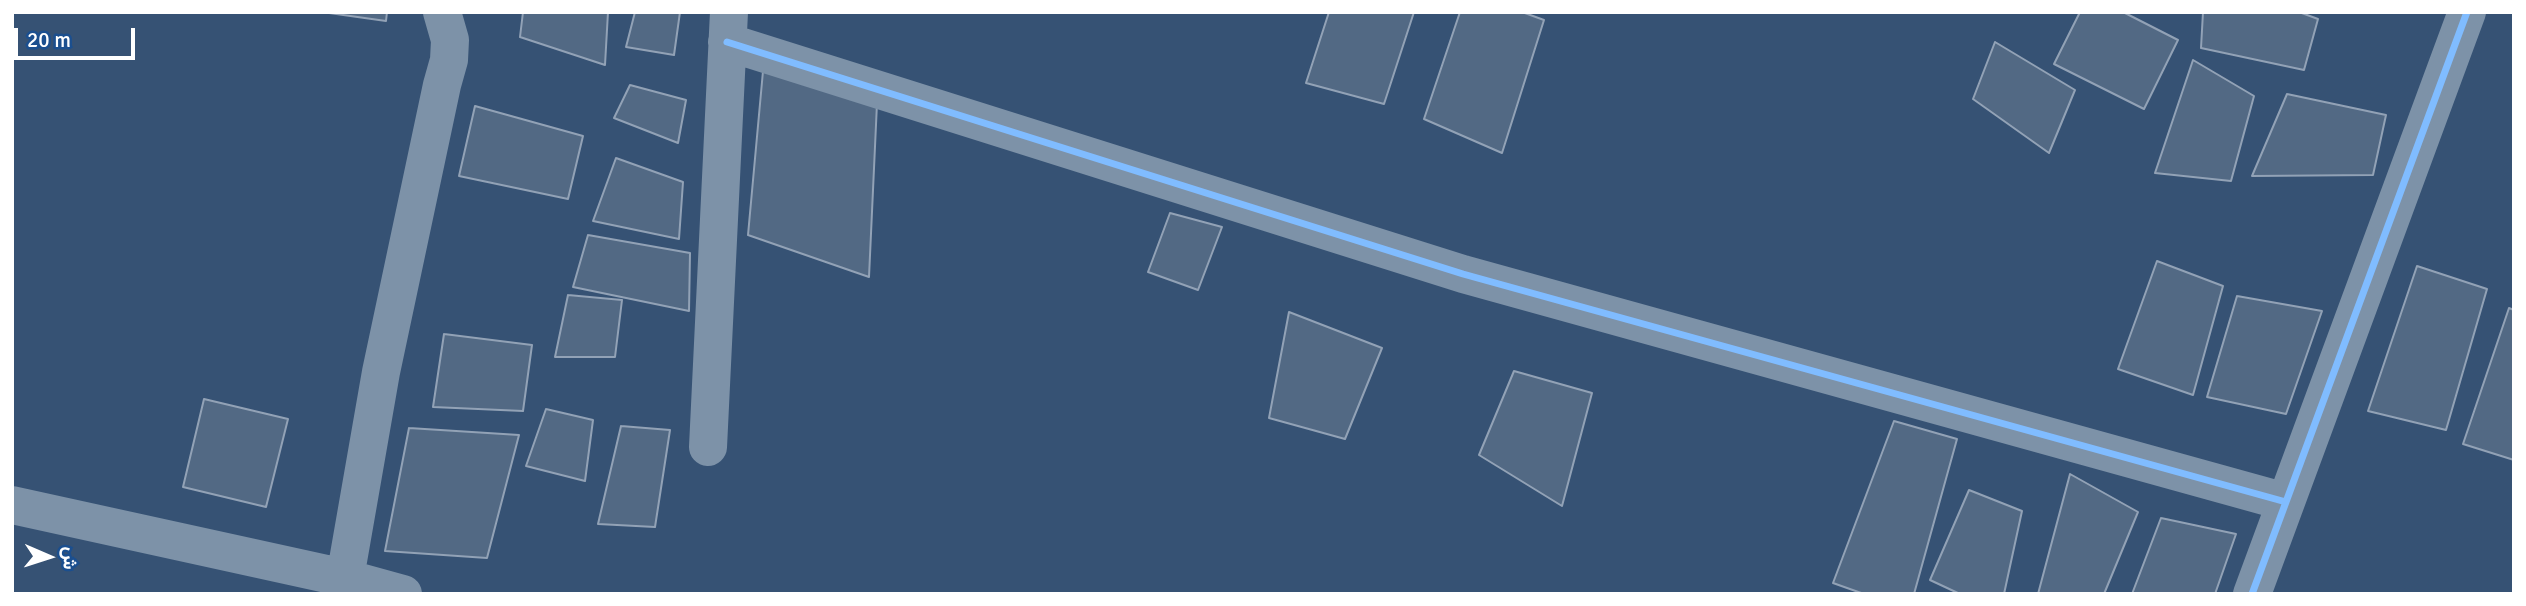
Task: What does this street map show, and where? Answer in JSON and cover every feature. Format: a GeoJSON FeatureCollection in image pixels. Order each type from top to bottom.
{"type":"FeatureCollection","features":[{"type":"Feature","properties":{"kind":"street"},"geometry":{"type":"LineString","coordinates":[[345,578],[381,372],[449,60],[450,40],[442,12]]}},
{"type":"Feature","properties":{"kind":"street"},"geometry":{"type":"LineString","coordinates":[[2252,594],[2467,12]]}},
{"type":"Feature","properties":{"kind":"street"},"geometry":{"type":"LineString","coordinates":[[708,447],[728,27],[1462,274],[2286,502]]}},
{"type":"Feature","properties":{"kind":"street"},"geometry":{"type":"LineString","coordinates":[[12,505],[345,578],[403,594]]}},
{"type":"Feature","properties":{"kind":"building"},"geometry":{"type":"Polygon","coordinates":[[[322,12],[387,12],[386,21],[322,12]]]}},
{"type":"Feature","properties":{"kind":"building"},"geometry":{"type":"Polygon","coordinates":[[[523,12],[608,12],[605,65],[520,37],[523,12]]]}},
{"type":"Feature","properties":{"kind":"building"},"geometry":{"type":"Polygon","coordinates":[[[635,12],[680,12],[674,55],[626,47],[635,12]]]}},
{"type":"Feature","properties":{"kind":"building"},"geometry":{"type":"Polygon","coordinates":[[[1329,12],[1414,12],[1384,104],[1306,83],[1329,12]]]}},
{"type":"Feature","properties":{"kind":"building"},"geometry":{"type":"Polygon","coordinates":[[[1460,12],[1522,12],[1544,20],[1502,153],[1424,119],[1460,12]]]}},
{"type":"Feature","properties":{"kind":"building"},"geometry":{"type":"Polygon","coordinates":[[[2080,12],[2123,12],[2178,40],[2144,109],[2054,64],[2080,12]]]}},
{"type":"Feature","properties":{"kind":"building"},"geometry":{"type":"Polygon","coordinates":[[[2203,12],[2299,12],[2318,19],[2304,70],[2201,48],[2203,12]]]}},
{"type":"Feature","properties":{"kind":"building"},"geometry":{"type":"Polygon","coordinates":[[[1995,42],[2075,90],[2049,153],[1973,99],[1995,42]]]}},
{"type":"Feature","properties":{"kind":"building"},"geometry":{"type":"Polygon","coordinates":[[[2193,60],[2254,96],[2231,181],[2155,173],[2193,60]]]}},
{"type":"Feature","properties":{"kind":"building"},"geometry":{"type":"Polygon","coordinates":[[[763,71],[877,103],[869,277],[748,235],[763,71]]]}},
{"type":"Feature","properties":{"kind":"building"},"geometry":{"type":"Polygon","coordinates":[[[630,85],[686,100],[678,143],[614,118],[630,85]]]}},
{"type":"Feature","properties":{"kind":"building"},"geometry":{"type":"Polygon","coordinates":[[[2287,94],[2386,115],[2373,175],[2252,176],[2287,94]]]}},
{"type":"Feature","properties":{"kind":"building"},"geometry":{"type":"Polygon","coordinates":[[[475,106],[583,136],[568,199],[459,176],[475,106]]]}},
{"type":"Feature","properties":{"kind":"building"},"geometry":{"type":"Polygon","coordinates":[[[616,158],[683,182],[679,239],[593,221],[616,158]]]}},
{"type":"Feature","properties":{"kind":"building"},"geometry":{"type":"Polygon","coordinates":[[[1170,213],[1222,227],[1198,290],[1148,272],[1170,213]]]}},
{"type":"Feature","properties":{"kind":"building"},"geometry":{"type":"Polygon","coordinates":[[[588,235],[690,253],[689,311],[573,287],[588,235]]]}},
{"type":"Feature","properties":{"kind":"building"},"geometry":{"type":"Polygon","coordinates":[[[2157,261],[2223,286],[2193,395],[2118,369],[2157,261]]]}},
{"type":"Feature","properties":{"kind":"building"},"geometry":{"type":"Polygon","coordinates":[[[2417,266],[2487,289],[2446,430],[2368,411],[2417,266]]]}},
{"type":"Feature","properties":{"kind":"building"},"geometry":{"type":"Polygon","coordinates":[[[568,295],[622,300],[615,357],[555,357],[568,295]]]}},
{"type":"Feature","properties":{"kind":"building"},"geometry":{"type":"Polygon","coordinates":[[[2237,296],[2322,311],[2286,414],[2207,397],[2237,296]]]}},
{"type":"Feature","properties":{"kind":"building"},"geometry":{"type":"Polygon","coordinates":[[[2509,308],[2514,310],[2514,460],[2463,444],[2509,308]]]}},
{"type":"Feature","properties":{"kind":"building"},"geometry":{"type":"Polygon","coordinates":[[[1289,312],[1382,348],[1345,439],[1269,418],[1289,312]]]}},
{"type":"Feature","properties":{"kind":"building"},"geometry":{"type":"Polygon","coordinates":[[[444,334],[532,345],[523,411],[433,407],[444,334]]]}},
{"type":"Feature","properties":{"kind":"building"},"geometry":{"type":"Polygon","coordinates":[[[1514,371],[1592,393],[1562,506],[1479,455],[1514,371]]]}},
{"type":"Feature","properties":{"kind":"building"},"geometry":{"type":"Polygon","coordinates":[[[204,399],[288,419],[266,507],[183,487],[204,399]]]}},
{"type":"Feature","properties":{"kind":"building"},"geometry":{"type":"Polygon","coordinates":[[[546,409],[593,420],[585,481],[526,466],[546,409]]]}},
{"type":"Feature","properties":{"kind":"building"},"geometry":{"type":"Polygon","coordinates":[[[1894,421],[1957,439],[1914,594],[1864,594],[1833,583],[1894,421]]]}},
{"type":"Feature","properties":{"kind":"building"},"geometry":{"type":"Polygon","coordinates":[[[621,426],[670,430],[655,527],[598,524],[621,426]]]}},
{"type":"Feature","properties":{"kind":"building"},"geometry":{"type":"Polygon","coordinates":[[[409,428],[519,435],[487,558],[385,551],[409,428]]]}},
{"type":"Feature","properties":{"kind":"building"},"geometry":{"type":"Polygon","coordinates":[[[2070,474],[2138,512],[2104,594],[2038,594],[2070,474]]]}},
{"type":"Feature","properties":{"kind":"building"},"geometry":{"type":"Polygon","coordinates":[[[1969,490],[2022,511],[2004,594],[1960,594],[1930,580],[1969,490]]]}},
{"type":"Feature","properties":{"kind":"building"},"geometry":{"type":"Polygon","coordinates":[[[2161,518],[2236,534],[2215,594],[2132,594],[2161,518]]]}},
{"type":"Feature","properties":{"kind":"cycle path"},"geometry":{"type":"LineString","coordinates":[[2252,594],[2467,12]]}},
{"type":"Feature","properties":{"kind":"cycle path"},"geometry":{"type":"LineString","coordinates":[[727,42],[1463,274],[2286,502]]}}]}
